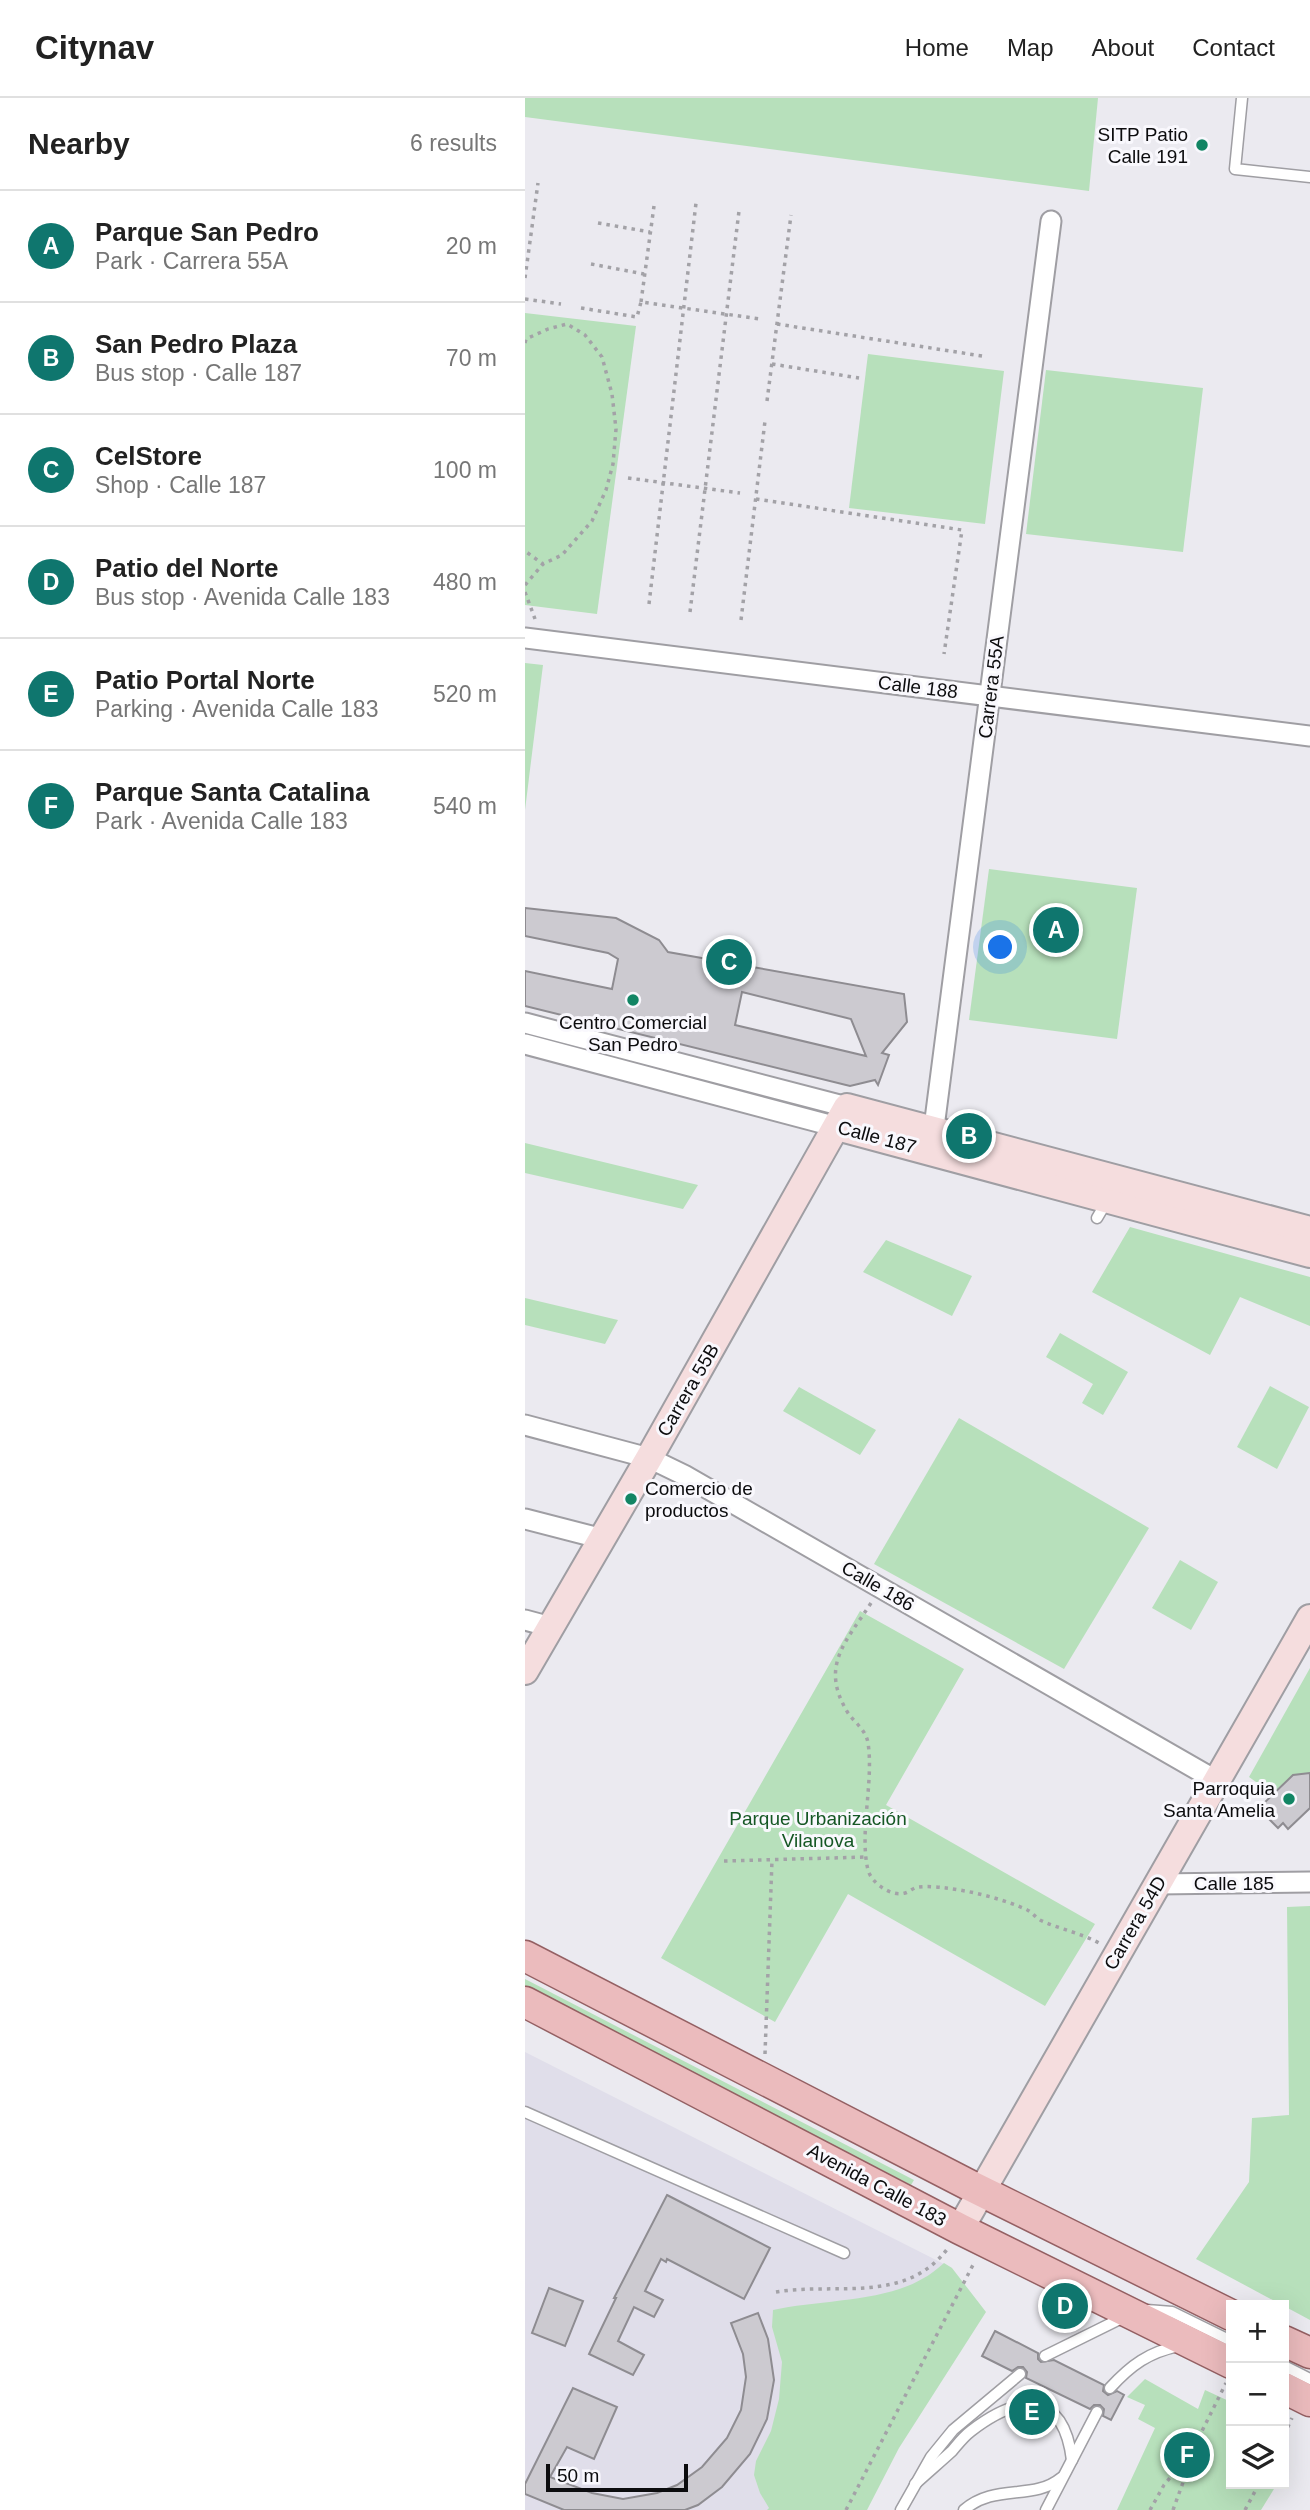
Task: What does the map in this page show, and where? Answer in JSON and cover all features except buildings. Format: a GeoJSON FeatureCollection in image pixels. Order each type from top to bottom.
{"type":"FeatureCollection","features":[{"type":"Feature","properties":{"kind":"main road"},"geometry":{"type":"LineString","coordinates":[[525,1956],[982,2192],[1226,2313]]}},
{"type":"Feature","properties":{"kind":"main road","name":"Avenida Calle 183"},"geometry":{"type":"LineString","coordinates":[[525,2002],[972,2235],[1226,2360]]}},
{"type":"Feature","properties":{"kind":"main road"},"geometry":{"type":"LineString","coordinates":[[1289,2342],[1310,2353]]}},
{"type":"Feature","properties":{"kind":"main road"},"geometry":{"type":"LineString","coordinates":[[1289,2390],[1310,2401]]}},
{"type":"Feature","properties":{"kind":"street","name":"Carrera 55A"},"geometry":{"type":"LineString","coordinates":[[932,1141],[1051,221]]}},
{"type":"Feature","properties":{"kind":"street","name":"Calle 188"},"geometry":{"type":"LineString","coordinates":[[534,639],[1310,736]]}},
{"type":"Feature","properties":{"kind":"street","name":"Calle 187"},"geometry":{"type":"LineString","coordinates":[[525,1023],[842,1117],[1104,1190],[1310,1254]]}},
{"type":"Feature","properties":{"kind":"street","name":"Calle 187"},"geometry":{"type":"LineString","coordinates":[[525,1044],[842,1117]]}},
{"type":"Feature","properties":{"kind":"street","name":"Carrera 55B"},"geometry":{"type":"LineString","coordinates":[[525,1671],[603,1539],[842,1117]]}},
{"type":"Feature","properties":{"kind":"street","name":"Calle 187"},"geometry":{"type":"LineString","coordinates":[[1104,1190],[1310,1230]]}},
{"type":"Feature","properties":{"kind":"street","name":"Calle 186"},"geometry":{"type":"LineString","coordinates":[[525,1425],[649,1458],[684,1475],[1217,1781]]}},
{"type":"Feature","properties":{"kind":"street"},"geometry":{"type":"LineString","coordinates":[[525,1519],[603,1539]]}},
{"type":"Feature","properties":{"kind":"street","name":"Carrera 54D"},"geometry":{"type":"LineString","coordinates":[[972,2235],[982,2192],[1310,1618]]}},
{"type":"Feature","properties":{"kind":"street"},"geometry":{"type":"LineString","coordinates":[[525,1620],[551,1627]]}},
{"type":"Feature","properties":{"kind":"street","name":"Calle 185"},"geometry":{"type":"LineString","coordinates":[[1158,1884],[1310,1882]]}},
{"type":"Feature","properties":{"kind":"lane"},"geometry":{"type":"LineString","coordinates":[[1243,98],[1235,169],[1310,177]]}},
{"type":"Feature","properties":{"kind":"lane"},"geometry":{"type":"LineString","coordinates":[[525,2112],[844,2253]]}},
{"type":"Feature","properties":{"kind":"lane"},"geometry":{"type":"LineString","coordinates":[[1045,2356],[1132,2314],[1149,2310],[1172,2312],[1226,2339]]}},
{"type":"Feature","properties":{"kind":"lane"},"geometry":{"type":"LineString","coordinates":[[1109,2388],[1124,2372],[1152,2353],[1195,2345]]}},
{"type":"Feature","properties":{"kind":"lane"},"geometry":{"type":"LineString","coordinates":[[1289,2368],[1310,2379]]}},
{"type":"Feature","properties":{"kind":"lane"},"geometry":{"type":"LineString","coordinates":[[901,2510],[931,2457],[953,2430],[1020,2374]]}},
{"type":"Feature","properties":{"kind":"lane"},"geometry":{"type":"LineString","coordinates":[[915,2484],[971,2430],[1017,2406],[1039,2406],[1054,2413],[1063,2424],[1072,2460]]}},
{"type":"Feature","properties":{"kind":"lane"},"geometry":{"type":"LineString","coordinates":[[1048,2509],[1097,2412]]}},
{"type":"Feature","properties":{"kind":"lane"},"geometry":{"type":"LineString","coordinates":[[964,2510],[986,2496],[1045,2488],[1064,2476]]}},
{"type":"Feature","properties":{"kind":"path"},"geometry":{"type":"LineString","coordinates":[[525,278],[538,183]]}},
{"type":"Feature","properties":{"kind":"path"},"geometry":{"type":"LineString","coordinates":[[649,604],[696,203]]}},
{"type":"Feature","properties":{"kind":"path"},"geometry":{"type":"LineString","coordinates":[[581,308],[637,317],[654,206]]}},
{"type":"Feature","properties":{"kind":"path"},"geometry":{"type":"LineString","coordinates":[[690,612],[739,211]]}},
{"type":"Feature","properties":{"kind":"path"},"geometry":{"type":"LineString","coordinates":[[767,401],[792,215]]}},
{"type":"Feature","properties":{"kind":"path"},"geometry":{"type":"LineString","coordinates":[[598,223],[650,232]]}},
{"type":"Feature","properties":{"kind":"path"},"geometry":{"type":"LineString","coordinates":[[591,264],[644,274]]}},
{"type":"Feature","properties":{"kind":"path"},"geometry":{"type":"LineString","coordinates":[[525,299],[561,304]]}},
{"type":"Feature","properties":{"kind":"path"},"geometry":{"type":"LineString","coordinates":[[641,302],[760,319]]}},
{"type":"Feature","properties":{"kind":"path"},"geometry":{"type":"LineString","coordinates":[[525,343],[526,339],[548,329],[567,324],[585,335],[602,357],[612,394],[616,429],[613,464],[606,490],[592,521],[562,555],[543,564],[525,585]]}},
{"type":"Feature","properties":{"kind":"path"},"geometry":{"type":"LineString","coordinates":[[777,324],[982,356]]}},
{"type":"Feature","properties":{"kind":"path"},"geometry":{"type":"LineString","coordinates":[[772,363],[859,378]]}},
{"type":"Feature","properties":{"kind":"path"},"geometry":{"type":"LineString","coordinates":[[741,620],[765,421]]}},
{"type":"Feature","properties":{"kind":"path"},"geometry":{"type":"LineString","coordinates":[[628,478],[664,485],[740,493]]}},
{"type":"Feature","properties":{"kind":"path"},"geometry":{"type":"LineString","coordinates":[[756,499],[962,530],[944,654]]}},
{"type":"Feature","properties":{"kind":"path"},"geometry":{"type":"LineString","coordinates":[[525,551],[543,564]]}},
{"type":"Feature","properties":{"kind":"path"},"geometry":{"type":"LineString","coordinates":[[525,592],[534,639]]}},
{"type":"Feature","properties":{"kind":"path"},"geometry":{"type":"LineString","coordinates":[[872,1601],[836,1657],[835,1670],[839,1695],[868,1740],[870,1762],[866,1792],[866,1857],[869,1873],[878,1885],[896,1895],[907,1893],[916,1886],[967,1892],[1026,1908],[1038,1919],[1088,1937]]}},
{"type":"Feature","properties":{"kind":"path"},"geometry":{"type":"LineString","coordinates":[[724,1861],[866,1857]]}},
{"type":"Feature","properties":{"kind":"path"},"geometry":{"type":"LineString","coordinates":[[765,2054],[772,1860]]}},
{"type":"Feature","properties":{"kind":"path"},"geometry":{"type":"LineString","coordinates":[[776,2292],[818,2287],[869,2290],[898,2283],[922,2273],[945,2252],[972,2235]]}},
{"type":"Feature","properties":{"kind":"path"},"geometry":{"type":"LineString","coordinates":[[846,2510],[972,2235]]}},
{"type":"Feature","properties":{"kind":"path"},"geometry":{"type":"LineString","coordinates":[[1150,2510],[1164,2485],[1186,2461],[1226,2383]]}},
{"type":"Feature","properties":{"kind":"path"},"geometry":{"type":"LineString","coordinates":[[1173,2510],[1193,2449]]}},
{"type":"Feature","properties":{"kind":"path"},"geometry":{"type":"LineString","coordinates":[[1245,2510],[1256,2489]]}},
{"type":"Feature","properties":{"kind":"shaded area"},"geometry":{"type":"Polygon","coordinates":[[[525,2052],[952,2268],[823,2510],[525,2510],[525,2052]]]}},
{"type":"Feature","properties":{"kind":"green space"},"geometry":{"type":"Polygon","coordinates":[[[525,98],[1098,98],[1089,191],[525,117],[525,98]]]}},
{"type":"Feature","properties":{"kind":"green space"},"geometry":{"type":"Polygon","coordinates":[[[525,313],[636,326],[597,614],[525,605],[525,313]]]}},
{"type":"Feature","properties":{"kind":"green space"},"geometry":{"type":"Polygon","coordinates":[[[868,354],[1004,371],[985,524],[849,508],[868,354]]]}},
{"type":"Feature","properties":{"kind":"green space"},"geometry":{"type":"Polygon","coordinates":[[[1046,370],[1203,388],[1183,552],[1026,534],[1046,370]]]}},
{"type":"Feature","properties":{"kind":"green space"},"geometry":{"type":"Polygon","coordinates":[[[525,663],[543,665],[525,810],[525,663]]]}},
{"type":"Feature","properties":{"kind":"green space"},"geometry":{"type":"Polygon","coordinates":[[[989,869],[1137,888],[1117,1039],[969,1020],[989,869]]]}},
{"type":"Feature","properties":{"kind":"green space"},"geometry":{"type":"Polygon","coordinates":[[[525,1030],[825,1110],[823,1114],[525,1036],[525,1030]]]}},
{"type":"Feature","properties":{"kind":"green space"},"geometry":{"type":"Polygon","coordinates":[[[525,1143],[698,1185],[683,1209],[525,1173],[525,1143]]]}},
{"type":"Feature","properties":{"kind":"green space"},"geometry":{"type":"Polygon","coordinates":[[[1130,1227],[1310,1277],[1310,1326],[1240,1297],[1210,1355],[1092,1292],[1130,1227]]]}},
{"type":"Feature","properties":{"kind":"green space"},"geometry":{"type":"Polygon","coordinates":[[[886,1240],[972,1276],[952,1316],[863,1272],[886,1240]]]}},
{"type":"Feature","properties":{"kind":"green space"},"geometry":{"type":"Polygon","coordinates":[[[525,1298],[618,1320],[605,1344],[525,1325],[525,1298]]]}},
{"type":"Feature","properties":{"kind":"green space"},"geometry":{"type":"Polygon","coordinates":[[[1060,1333],[1128,1372],[1103,1415],[1082,1403],[1093,1384],[1046,1357],[1060,1333]]]}},
{"type":"Feature","properties":{"kind":"green space"},"geometry":{"type":"Polygon","coordinates":[[[1270,1386],[1309,1407],[1277,1469],[1237,1447],[1270,1386]]]}},
{"type":"Feature","properties":{"kind":"green space"},"geometry":{"type":"Polygon","coordinates":[[[799,1387],[876,1430],[860,1455],[783,1411],[799,1387]]]}},
{"type":"Feature","properties":{"kind":"green space"},"geometry":{"type":"Polygon","coordinates":[[[959,1418],[1149,1528],[1064,1669],[874,1564],[959,1418]]]}},
{"type":"Feature","properties":{"kind":"green space"},"geometry":{"type":"Polygon","coordinates":[[[1180,1560],[1218,1582],[1191,1630],[1152,1608],[1180,1560]]]}},
{"type":"Feature","properties":{"kind":"green space","name":"Parque Urbanización Vilanova"},"geometry":{"type":"Polygon","coordinates":[[[860,1611],[964,1669],[886,1805],[1095,1924],[1045,2006],[848,1894],[775,2022],[661,1958],[860,1611]]]}},
{"type":"Feature","properties":{"kind":"green space"},"geometry":{"type":"Polygon","coordinates":[[[1310,1668],[1310,1777],[1305,1773],[1293,1776],[1273,1794],[1249,1777],[1310,1668]]]}},
{"type":"Feature","properties":{"kind":"green space"},"geometry":{"type":"Polygon","coordinates":[[[1310,1906],[1310,2320],[1289,2309],[1289,2300],[1273,2300],[1196,2259],[1249,2182],[1252,2118],[1289,2115],[1287,1907],[1310,1906]]]}},
{"type":"Feature","properties":{"kind":"green space"},"geometry":{"type":"Polygon","coordinates":[[[525,1979],[914,2180],[911,2185],[525,1986],[525,1979]]]}},
{"type":"Feature","properties":{"kind":"green space"},"geometry":{"type":"Polygon","coordinates":[[[944,2263],[952,2268],[986,2312],[899,2448],[867,2510],[767,2510],[769,2508],[754,2475],[756,2461],[771,2431],[779,2399],[782,2362],[772,2327],[773,2310],[889,2292],[922,2279],[944,2263]]]}},
{"type":"Feature","properties":{"kind":"green space"},"geometry":{"type":"Polygon","coordinates":[[[1145,2379],[1198,2409],[1205,2390],[1226,2400],[1226,2489],[1274,2489],[1261,2510],[1117,2510],[1155,2428],[1138,2419],[1145,2405],[1127,2397],[1145,2379]]]}},
{"type":"Feature","properties":{"kind":"place","name":"SITP Patio Calle 191"},"geometry":{"type":"Point","coordinates":[1202,145]}},
{"type":"Feature","properties":{"kind":"place","name":"Parque San Pedro"},"geometry":{"type":"Point","coordinates":[1056,930]}},
{"type":"Feature","properties":{"kind":"place","name":"CelStore"},"geometry":{"type":"Point","coordinates":[729,962]}},
{"type":"Feature","properties":{"kind":"place","name":"Centro Comercial San Pedro"},"geometry":{"type":"Point","coordinates":[633,1000]}},
{"type":"Feature","properties":{"kind":"place","name":"San Pedro Plaza"},"geometry":{"type":"Point","coordinates":[969,1136]}},
{"type":"Feature","properties":{"kind":"place","name":"Comercio de productos"},"geometry":{"type":"Point","coordinates":[631,1499]}},
{"type":"Feature","properties":{"kind":"place","name":"Parroquia Santa Amelia"},"geometry":{"type":"Point","coordinates":[1289,1799]}},
{"type":"Feature","properties":{"kind":"place","name":"Patio del Norte"},"geometry":{"type":"Point","coordinates":[1065,2306]}},
{"type":"Feature","properties":{"kind":"place","name":"Patio Portal Norte"},"geometry":{"type":"Point","coordinates":[1032,2412]}},
{"type":"Feature","properties":{"kind":"place","name":"Parque Santa Catalina"},"geometry":{"type":"Point","coordinates":[1187,2455]}}]}
